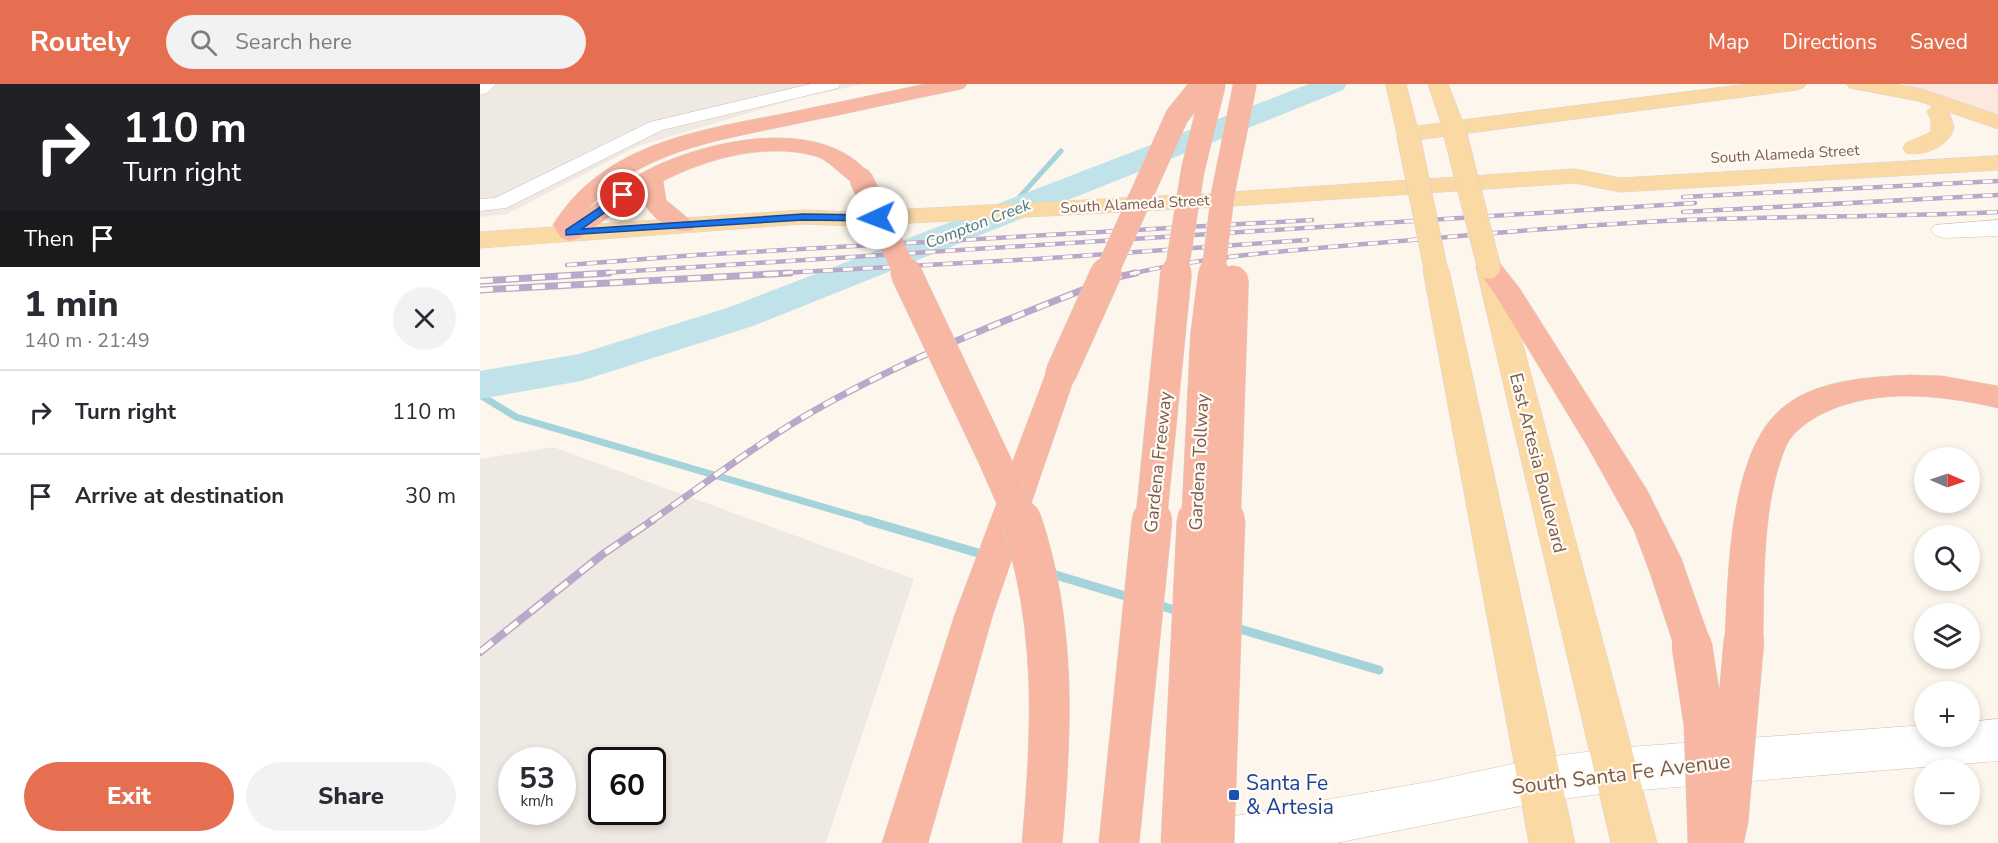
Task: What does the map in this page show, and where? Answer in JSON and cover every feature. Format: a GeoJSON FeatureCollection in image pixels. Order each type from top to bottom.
{"type":"FeatureCollection","features":[{"type":"Feature","properties":{"kind":"highway"},"geometry":{"type":"LineString","coordinates":[[957,84],[709,136],[658,152],[633,163],[592,190],[579,204],[566,225],[570,233],[651,177],[713,154],[773,145],[820,150],[849,165],[861,179],[1000,472],[1024,525],[1034,561],[1043,616],[1049,686],[1048,783],[1042,843]]}},
{"type":"Feature","properties":{"kind":"highway"},"geometry":{"type":"LineString","coordinates":[[905,843],[974,614],[1061,373],[1177,116],[1203,84]]}},
{"type":"Feature","properties":{"kind":"highway","name":"Gardena Freeway"},"geometry":{"type":"LineString","coordinates":[[1119,843],[1179,247],[1193,169],[1214,84]]}},
{"type":"Feature","properties":{"kind":"highway","name":"Gardena Tollway"},"geometry":{"type":"LineString","coordinates":[[1181,843],[1206,336],[1222,193],[1245,84]]}},
{"type":"Feature","properties":{"kind":"highway"},"geometry":{"type":"LineString","coordinates":[[1213,843],[1231,297],[1246,162],[1261,84]]}},
{"type":"Feature","properties":{"kind":"highway"},"geometry":{"type":"LineString","coordinates":[[651,177],[649,192],[656,204],[682,225]]}},
{"type":"Feature","properties":{"kind":"highway"},"geometry":{"type":"LineString","coordinates":[[1489,267],[1522,316],[1622,479],[1652,532],[1671,579],[1692,646],[1700,686],[1705,734],[1705,818],[1708,843]]}},
{"type":"Feature","properties":{"kind":"highway"},"geometry":{"type":"LineString","coordinates":[[1723,843],[1728,821],[1753,514],[1761,473],[1773,439],[1791,419],[1815,404],[1841,393],[1869,387],[1940,386],[1998,397]]}},
{"type":"Feature","properties":{"kind":"main road"},"geometry":{"type":"LineString","coordinates":[[480,89],[486,84]]}},
{"type":"Feature","properties":{"kind":"main road"},"geometry":{"type":"LineString","coordinates":[[1396,84],[1552,843]]}},
{"type":"Feature","properties":{"kind":"main road","name":"East Artesia Boulevard"},"geometry":{"type":"LineString","coordinates":[[1438,84],[1464,128],[1489,267],[1634,843]]}},
{"type":"Feature","properties":{"kind":"main road"},"geometry":{"type":"LineString","coordinates":[[1408,134],[1796,84]]}},
{"type":"Feature","properties":{"kind":"main road"},"geometry":{"type":"LineString","coordinates":[[1857,84],[1930,97],[1998,122]]}},
{"type":"Feature","properties":{"kind":"main road"},"geometry":{"type":"LineString","coordinates":[[1888,89],[1938,111],[1991,148]]}},
{"type":"Feature","properties":{"kind":"main road"},"geometry":{"type":"LineString","coordinates":[[1914,148],[1934,141],[1942,133],[1944,124],[1938,111]]}},
{"type":"Feature","properties":{"kind":"main road","name":"South Alameda Street"},"geometry":{"type":"LineString","coordinates":[[1712,158],[1914,148],[1991,148]]}},
{"type":"Feature","properties":{"kind":"main road","name":"South Alameda Street"},"geometry":{"type":"LineString","coordinates":[[480,240],[803,217],[854,219],[1218,200],[1575,176],[1620,185],[1991,148]]}},
{"type":"Feature","properties":{"kind":"main road","name":"South Alameda Street"},"geometry":{"type":"LineString","coordinates":[[1575,176],[1606,163],[1618,162]]}},
{"type":"Feature","properties":{"kind":"main road"},"geometry":{"type":"LineString","coordinates":[[1944,230],[1998,228]]}},
{"type":"Feature","properties":{"kind":"main road","name":"South Santa Fe Avenue"},"geometry":{"type":"LineString","coordinates":[[1213,843],[1432,803],[1540,780],[1616,770],[1998,740]]}},
{"type":"Feature","properties":{"kind":"street"},"geometry":{"type":"LineString","coordinates":[[480,206],[499,204],[656,126],[832,84]]}},
{"type":"Feature","properties":{"kind":"shaded area"},"geometry":{"type":"Polygon","coordinates":[[[480,84],[863,84],[796,99],[638,146],[507,214],[480,217],[480,84]]]}},
{"type":"Feature","properties":{"kind":"shaded area"},"geometry":{"type":"Polygon","coordinates":[[[1902,84],[1998,84],[1998,117],[1991,116],[1902,84]]]}},
{"type":"Feature","properties":{"kind":"shaded area"},"geometry":{"type":"Polygon","coordinates":[[[553,447],[914,579],[826,843],[480,843],[480,459],[553,447]]]}},
{"type":"Feature","properties":{"kind":"waterway","name":"Compton Creek"},"geometry":{"type":"LineString","coordinates":[[480,385],[581,367],[740,317],[1333,84]]}},
{"type":"Feature","properties":{"kind":"waterway"},"geometry":{"type":"LineString","coordinates":[[1008,210],[1061,151]]}},
{"type":"Feature","properties":{"kind":"waterway"},"geometry":{"type":"LineString","coordinates":[[480,395],[516,417],[871,521]]}},
{"type":"Feature","properties":{"kind":"waterway"},"geometry":{"type":"LineString","coordinates":[[866,520],[985,555]]}},
{"type":"Feature","properties":{"kind":"waterway"},"geometry":{"type":"LineString","coordinates":[[1049,573],[1132,598]]}},
{"type":"Feature","properties":{"kind":"waterway"},"geometry":{"type":"LineString","coordinates":[[1155,604],[1181,612]]}},
{"type":"Feature","properties":{"kind":"waterway"},"geometry":{"type":"LineString","coordinates":[[1233,627],[1379,670]]}},
{"type":"Feature","properties":{"kind":"railway"},"geometry":{"type":"LineString","coordinates":[[1683,197],[1998,181]]}},
{"type":"Feature","properties":{"kind":"railway"},"geometry":{"type":"LineString","coordinates":[[1683,212],[1998,195]]}},
{"type":"Feature","properties":{"kind":"railway"},"geometry":{"type":"LineString","coordinates":[[586,274],[1695,203]]}},
{"type":"Feature","properties":{"kind":"railway"},"geometry":{"type":"LineString","coordinates":[[1130,274],[1163,267],[1264,253],[1578,226],[1685,220],[1998,212]]}},
{"type":"Feature","properties":{"kind":"railway"},"geometry":{"type":"LineString","coordinates":[[567,265],[696,255],[1312,220]]}},
{"type":"Feature","properties":{"kind":"railway"},"geometry":{"type":"LineString","coordinates":[[763,274],[1036,259],[1307,240]]}},
{"type":"Feature","properties":{"kind":"railway"},"geometry":{"type":"LineString","coordinates":[[480,281],[609,273]]}},
{"type":"Feature","properties":{"kind":"railway"},"geometry":{"type":"LineString","coordinates":[[480,290],[790,273]]}},
{"type":"Feature","properties":{"kind":"railway"},"geometry":{"type":"LineString","coordinates":[[651,521],[785,428],[879,376],[1035,309],[1113,278],[1136,273]]}},
{"type":"Feature","properties":{"kind":"railway"},"geometry":{"type":"LineString","coordinates":[[480,652],[603,554],[653,520]]}},
{"type":"Feature","properties":{"kind":"place","name":"Santa Fe & Artesia"},"geometry":{"type":"Point","coordinates":[1234,795]}},
{"type":"Feature","properties":{"kind":"route"},"geometry":{"type":"LineString","coordinates":[[623,195],[570,233],[803,217],[877,218]]}}]}
